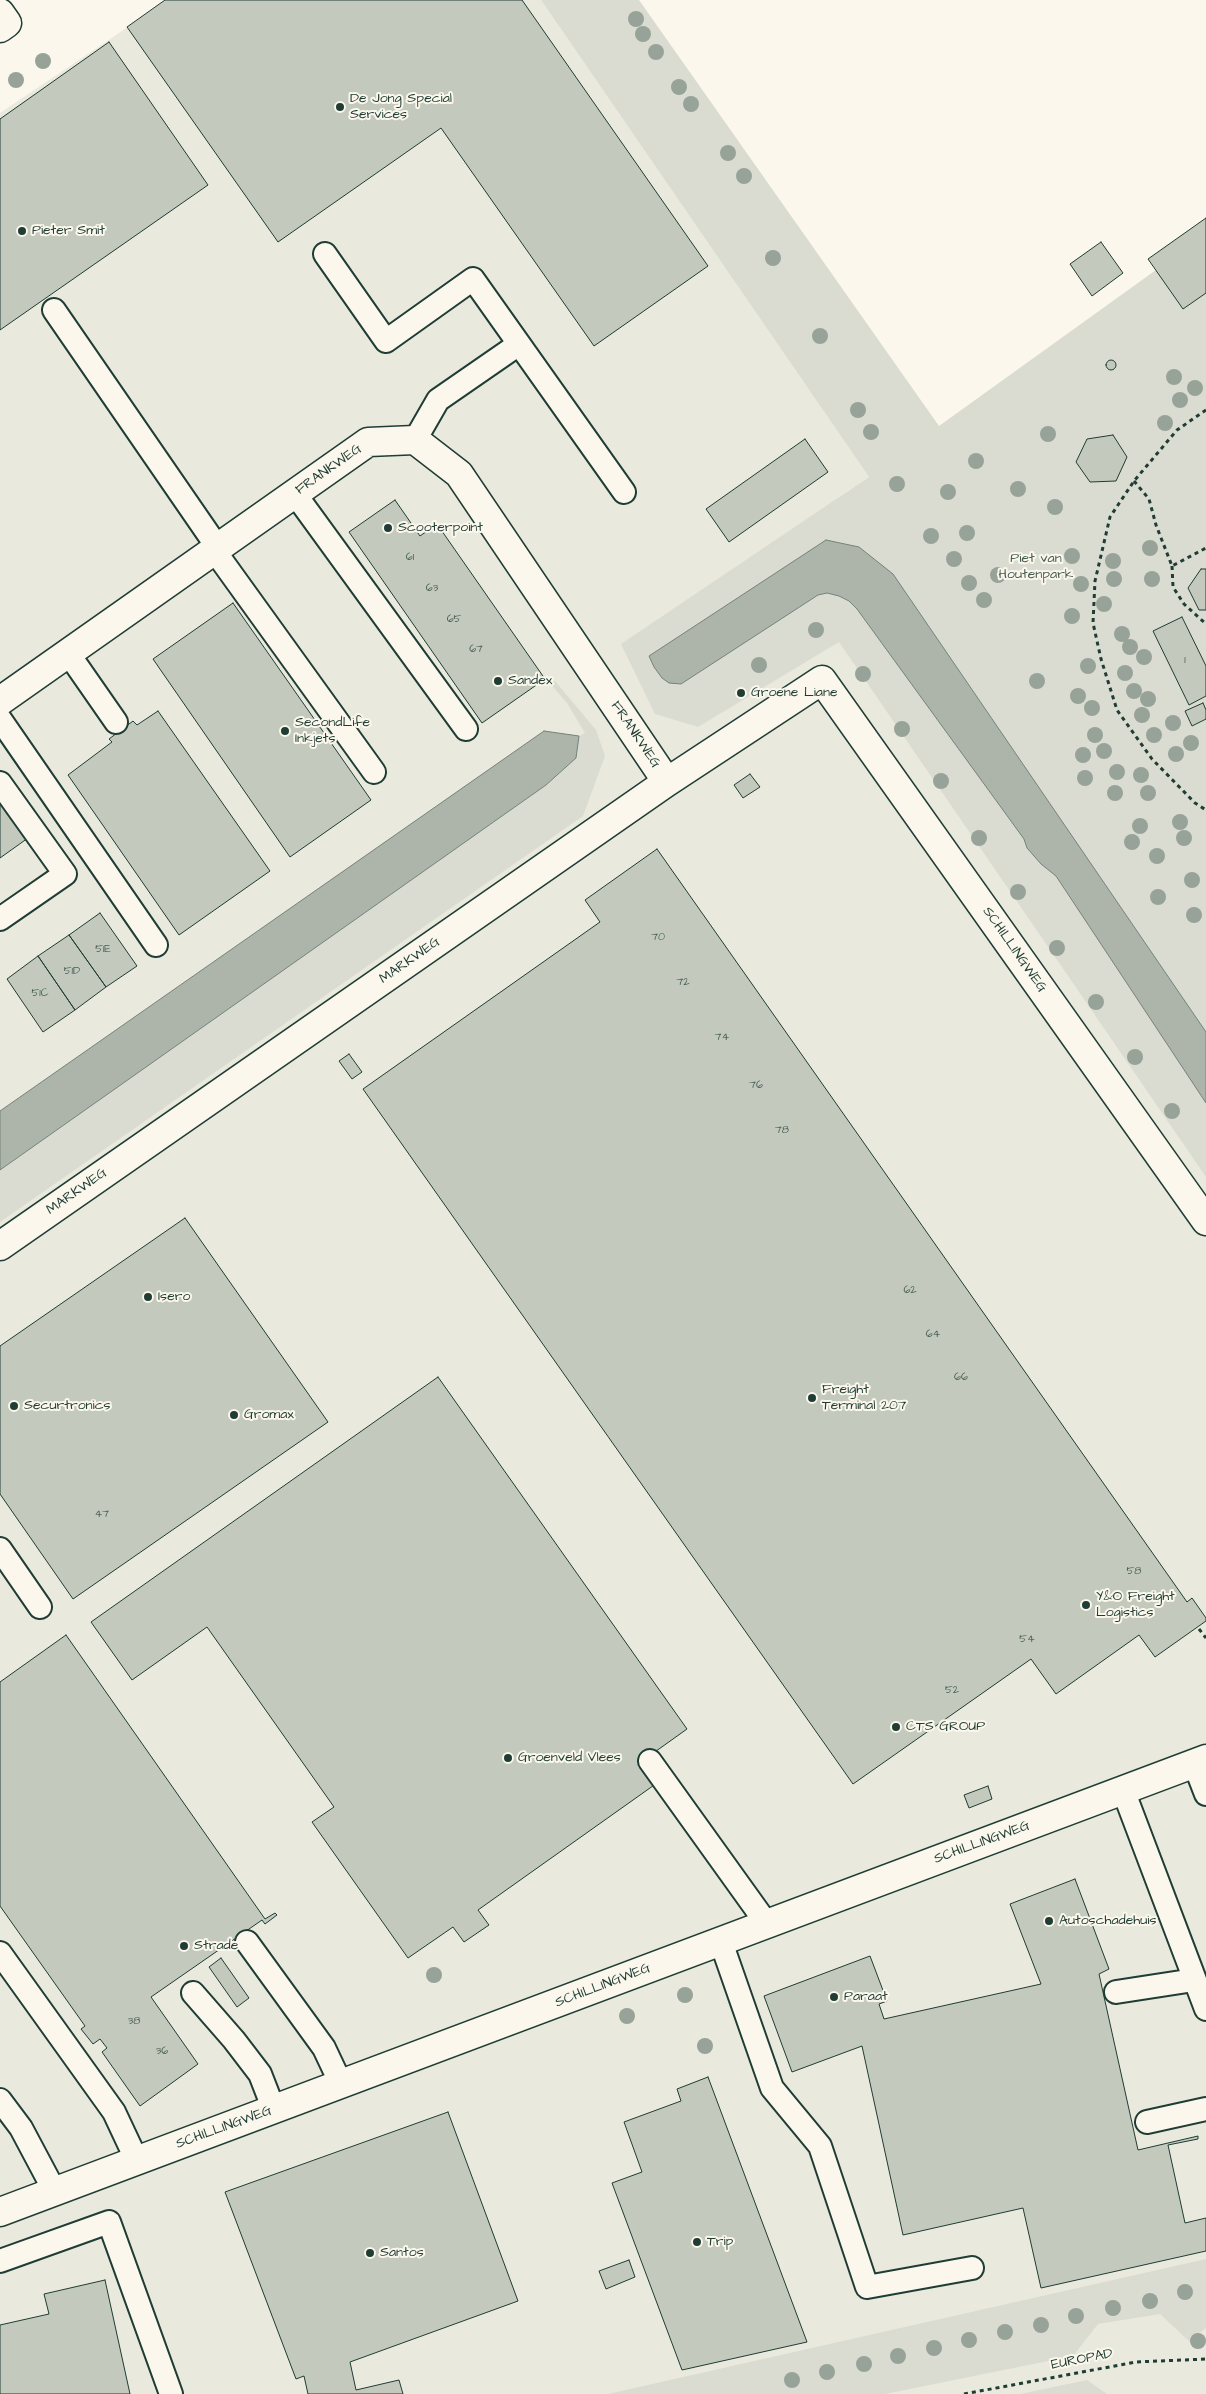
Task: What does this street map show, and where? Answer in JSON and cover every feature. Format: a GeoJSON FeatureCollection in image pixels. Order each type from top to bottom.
{"type":"FeatureCollection","features":[{"type":"Feature","properties":{"kind":"street"},"geometry":{"type":"LineString","coordinates":[[0,13],[7,23],[0,28]]}},
{"type":"Feature","properties":{"kind":"street","name":"FRANKWEG"},"geometry":{"type":"LineString","coordinates":[[0,701],[368,442],[415,440],[459,474],[667,782]]}},
{"type":"Feature","properties":{"kind":"street","name":"MARKWEG"},"geometry":{"type":"LineString","coordinates":[[0,1246],[667,782],[822,680]]}},
{"type":"Feature","properties":{"kind":"street","name":"SCHILLINGWEG"},"geometry":{"type":"LineString","coordinates":[[822,680],[1206,1221]]}},
{"type":"Feature","properties":{"kind":"street","name":"SCHILLINGWEG"},"geometry":{"type":"LineString","coordinates":[[0,2212],[1200,1761]]}},
{"type":"Feature","properties":{"kind":"lane"},"geometry":{"type":"LineString","coordinates":[[325,254],[386,341],[473,279],[624,492]]}},
{"type":"Feature","properties":{"kind":"lane"},"geometry":{"type":"LineString","coordinates":[[54,310],[216,549],[374,772]]}},
{"type":"Feature","properties":{"kind":"lane"},"geometry":{"type":"LineString","coordinates":[[415,440],[438,400],[519,344]]}},
{"type":"Feature","properties":{"kind":"lane"},"geometry":{"type":"LineString","coordinates":[[295,494],[466,729]]}},
{"type":"Feature","properties":{"kind":"lane"},"geometry":{"type":"LineString","coordinates":[[68,653],[116,722]]}},
{"type":"Feature","properties":{"kind":"lane"},"geometry":{"type":"LineString","coordinates":[[0,719],[156,945]]}},
{"type":"Feature","properties":{"kind":"lane"},"geometry":{"type":"LineString","coordinates":[[0,783],[65,874],[0,919]]}},
{"type":"Feature","properties":{"kind":"lane"},"geometry":{"type":"LineString","coordinates":[[0,1549],[40,1606]]}},
{"type":"Feature","properties":{"kind":"lane"},"geometry":{"type":"LineString","coordinates":[[650,1761],[767,1924]]}},
{"type":"Feature","properties":{"kind":"lane"},"geometry":{"type":"LineString","coordinates":[[1200,1761],[1206,1794]]}},
{"type":"Feature","properties":{"kind":"lane"},"geometry":{"type":"LineString","coordinates":[[1123,1790],[1206,2009]]}},
{"type":"Feature","properties":{"kind":"lane"},"geometry":{"type":"LineString","coordinates":[[247,1942],[324,2048],[341,2084]]}},
{"type":"Feature","properties":{"kind":"lane"},"geometry":{"type":"LineString","coordinates":[[720,1942],[772,2088],[820,2146],[866,2287],[972,2268]]}},
{"type":"Feature","properties":{"kind":"lane"},"geometry":{"type":"LineString","coordinates":[[0,1953],[114,2112],[137,2161]]}},
{"type":"Feature","properties":{"kind":"lane"},"geometry":{"type":"LineString","coordinates":[[1116,1992],[1194,1980]]}},
{"type":"Feature","properties":{"kind":"lane"},"geometry":{"type":"LineString","coordinates":[[193,1993],[234,2040],[260,2074],[274,2110]]}},
{"type":"Feature","properties":{"kind":"lane"},"geometry":{"type":"LineString","coordinates":[[0,2100],[21,2128],[55,2192]]}},
{"type":"Feature","properties":{"kind":"lane"},"geometry":{"type":"LineString","coordinates":[[1147,2122],[1206,2108]]}},
{"type":"Feature","properties":{"kind":"lane"},"geometry":{"type":"LineString","coordinates":[[0,2261],[109,2222],[172,2394]]}},
{"type":"Feature","properties":{"kind":"path"},"geometry":{"type":"LineString","coordinates":[[1206,410],[1177,430],[1134,481],[1110,517],[1095,581],[1092,623],[1101,659],[1118,710],[1152,759],[1195,803],[1206,810]]}},
{"type":"Feature","properties":{"kind":"path"},"geometry":{"type":"LineString","coordinates":[[1134,481],[1149,499],[1156,525],[1172,566],[1173,587],[1184,604],[1206,624]]}},
{"type":"Feature","properties":{"kind":"path"},"geometry":{"type":"LineString","coordinates":[[1172,566],[1206,548]]}},
{"type":"Feature","properties":{"kind":"path"},"geometry":{"type":"LineString","coordinates":[[1199,1629],[1206,1638]]}},
{"type":"Feature","properties":{"kind":"path","name":"EUROPAD"},"geometry":{"type":"LineString","coordinates":[[964,2394],[1136,2362],[1206,2359]]}},
{"type":"Feature","properties":{"kind":"shaded area"},"geometry":{"type":"Polygon","coordinates":[[[168,0],[541,0],[869,477],[839,497],[834,608],[1206,1129],[1206,2394],[0,2394],[0,113],[168,0]]]}},
{"type":"Feature","properties":{"kind":"shaded area"},"geometry":{"type":"Polygon","coordinates":[[[826,540],[859,547],[893,574],[1206,1032],[1206,1103],[1056,876],[1041,864],[1027,848],[1024,839],[857,609],[849,601],[827,593],[818,595],[681,684],[669,683],[662,678],[654,667],[649,656],[826,540]]]}},
{"type":"Feature","properties":{"kind":"shaded area"},"geometry":{"type":"Polygon","coordinates":[[[544,731],[579,736],[576,758],[546,785],[0,1170],[0,1111],[544,731]]]}},
{"type":"Feature","properties":{"kind":"green space","name":"Piet van Houtenpark"},"geometry":{"type":"Polygon","coordinates":[[[541,0],[639,0],[939,426],[1206,234],[1206,1177],[839,642],[698,727],[655,714],[621,644],[869,477],[541,0]]]}},
{"type":"Feature","properties":{"kind":"green space"},"geometry":{"type":"Polygon","coordinates":[[[555,681],[596,730],[605,756],[583,816],[0,1222],[0,1170],[576,758],[579,736],[585,733],[567,703],[549,682],[555,681]]]}},
{"type":"Feature","properties":{"kind":"green space"},"geometry":{"type":"Polygon","coordinates":[[[1206,2259],[1206,2328],[1193,2338],[1191,2343],[1160,2314],[1098,2324],[1073,2356],[885,2394],[608,2394],[1206,2259]]]}},
{"type":"Feature","properties":{"kind":"green space"},"geometry":{"type":"Polygon","coordinates":[[[1087,2380],[1107,2394],[1020,2394],[1087,2380]]]}},
{"type":"Feature","properties":{"kind":"building"},"geometry":{"type":"Polygon","coordinates":[[[165,0],[522,0],[708,266],[594,346],[441,128],[278,242],[127,27],[165,0]]]}},
{"type":"Feature","properties":{"kind":"building"},"geometry":{"type":"Polygon","coordinates":[[[109,42],[208,185],[0,330],[0,119],[109,42]]]}},
{"type":"Feature","properties":{"kind":"building"},"geometry":{"type":"Polygon","coordinates":[[[1206,218],[1206,293],[1183,309],[1148,259],[1206,218]]]}},
{"type":"Feature","properties":{"kind":"building"},"geometry":{"type":"Polygon","coordinates":[[[1101,242],[1123,273],[1092,296],[1070,264],[1101,242]]]}},
{"type":"Feature","properties":{"kind":"building"},"geometry":{"type":"Polygon","coordinates":[[[1111,360],[1116,365],[1111,370],[1106,365],[1111,360]]]}},
{"type":"Feature","properties":{"kind":"building"},"geometry":{"type":"Polygon","coordinates":[[[1113,435],[1127,457],[1116,481],[1090,482],[1076,462],[1087,439],[1113,435]]]}},
{"type":"Feature","properties":{"kind":"building"},"geometry":{"type":"Polygon","coordinates":[[[805,439],[828,472],[729,542],[706,509],[805,439]]]}},
{"type":"Feature","properties":{"kind":"building"},"geometry":{"type":"Polygon","coordinates":[[[395,500],[420,536],[437,524],[545,679],[482,723],[349,532],[395,500]]]}},
{"type":"Feature","properties":{"kind":"building"},"geometry":{"type":"Polygon","coordinates":[[[1201,569],[1206,569],[1206,610],[1199,610],[1188,588],[1201,569]]]}},
{"type":"Feature","properties":{"kind":"building"},"geometry":{"type":"Polygon","coordinates":[[[233,603],[371,800],[290,857],[153,659],[233,603]]]}},
{"type":"Feature","properties":{"kind":"building"},"geometry":{"type":"Polygon","coordinates":[[[1182,617],[1206,666],[1206,696],[1189,705],[1153,631],[1182,617]]]}},
{"type":"Feature","properties":{"kind":"building"},"geometry":{"type":"Polygon","coordinates":[[[1203,703],[1206,710],[1206,719],[1192,726],[1185,711],[1203,703]]]}},
{"type":"Feature","properties":{"kind":"building"},"geometry":{"type":"Polygon","coordinates":[[[158,711],[270,871],[179,935],[68,775],[112,742],[109,739],[133,721],[137,725],[158,711]]]}},
{"type":"Feature","properties":{"kind":"building"},"geometry":{"type":"Polygon","coordinates":[[[750,774],[760,787],[743,798],[734,785],[750,774]]]}},
{"type":"Feature","properties":{"kind":"building"},"geometry":{"type":"Polygon","coordinates":[[[0,799],[28,838],[0,858],[0,799]]]}},
{"type":"Feature","properties":{"kind":"building","name":"Freight Terminal 207"},"geometry":{"type":"Polygon","coordinates":[[[657,849],[1187,1602],[1192,1598],[1206,1618],[1206,1621],[1155,1657],[1139,1635],[1056,1694],[1031,1659],[853,1784],[363,1089],[600,922],[585,900],[657,849]]]}},
{"type":"Feature","properties":{"kind":"building"},"geometry":{"type":"Polygon","coordinates":[[[100,913],[137,966],[106,987],[69,935],[100,913]]]}},
{"type":"Feature","properties":{"kind":"building"},"geometry":{"type":"Polygon","coordinates":[[[69,935],[106,987],[75,1010],[38,956],[69,935]]]}},
{"type":"Feature","properties":{"kind":"building"},"geometry":{"type":"Polygon","coordinates":[[[38,956],[75,1010],[43,1032],[7,979],[38,956]]]}},
{"type":"Feature","properties":{"kind":"building"},"geometry":{"type":"Polygon","coordinates":[[[349,1054],[362,1072],[352,1079],[339,1061],[349,1054]]]}},
{"type":"Feature","properties":{"kind":"building"},"geometry":{"type":"Polygon","coordinates":[[[185,1218],[328,1422],[73,1599],[0,1494],[0,1346],[185,1218]]]}},
{"type":"Feature","properties":{"kind":"building"},"geometry":{"type":"Polygon","coordinates":[[[438,1377],[687,1729],[645,1759],[657,1783],[478,1910],[489,1925],[464,1942],[453,1927],[408,1958],[312,1822],[334,1807],[207,1627],[132,1680],[91,1622],[438,1377]]]}},
{"type":"Feature","properties":{"kind":"building"},"geometry":{"type":"Polygon","coordinates":[[[66,1635],[265,1919],[275,1913],[277,1915],[265,1924],[262,1920],[151,1997],[198,2064],[140,2106],[102,2052],[107,2048],[100,2039],[93,2044],[81,2029],[85,2026],[0,1906],[0,1682],[66,1635]]]}},
{"type":"Feature","properties":{"kind":"building"},"geometry":{"type":"Polygon","coordinates":[[[988,1786],[992,1799],[969,1808],[964,1795],[988,1786]]]}},
{"type":"Feature","properties":{"kind":"building"},"geometry":{"type":"Polygon","coordinates":[[[1075,1879],[1109,1969],[1099,1974],[1138,2150],[1198,2136],[1198,2139],[1168,2145],[1185,2223],[1206,2218],[1206,2251],[1041,2288],[1023,2208],[903,2235],[862,2046],[792,2072],[764,1996],[870,1956],[887,2001],[879,2004],[884,2019],[1041,1984],[1010,1904],[1075,1879]]]}},
{"type":"Feature","properties":{"kind":"building"},"geometry":{"type":"Polygon","coordinates":[[[221,1958],[249,1998],[237,2007],[209,1967],[221,1958]]]}},
{"type":"Feature","properties":{"kind":"building"},"geometry":{"type":"Polygon","coordinates":[[[708,2077],[807,2342],[682,2370],[612,2183],[642,2172],[624,2122],[681,2101],[677,2089],[708,2077]]]}},
{"type":"Feature","properties":{"kind":"building"},"geometry":{"type":"Polygon","coordinates":[[[448,2112],[518,2301],[350,2362],[356,2390],[399,2380],[403,2394],[308,2394],[304,2376],[296,2379],[225,2192],[448,2112]]]}},
{"type":"Feature","properties":{"kind":"building"},"geometry":{"type":"Polygon","coordinates":[[[629,2260],[635,2277],[606,2289],[599,2271],[629,2260]]]}},
{"type":"Feature","properties":{"kind":"building"},"geometry":{"type":"Polygon","coordinates":[[[105,2280],[130,2394],[0,2394],[0,2325],[49,2314],[44,2294],[105,2280]]]}},
{"type":"Feature","properties":{"kind":"place","name":"De Jong Special Services"},"geometry":{"type":"Point","coordinates":[340,107]}},
{"type":"Feature","properties":{"kind":"place","name":"Pieter Smit"},"geometry":{"type":"Point","coordinates":[22,231]}},
{"type":"Feature","properties":{"kind":"place","name":"Scooterpoint"},"geometry":{"type":"Point","coordinates":[388,528]}},
{"type":"Feature","properties":{"kind":"place","name":"Sandex"},"geometry":{"type":"Point","coordinates":[498,681]}},
{"type":"Feature","properties":{"kind":"place","name":"Groene Liane"},"geometry":{"type":"Point","coordinates":[741,693]}},
{"type":"Feature","properties":{"kind":"place","name":"SecondLife Inkjets"},"geometry":{"type":"Point","coordinates":[285,731]}},
{"type":"Feature","properties":{"kind":"place","name":"Isero"},"geometry":{"type":"Point","coordinates":[148,1297]}},
{"type":"Feature","properties":{"kind":"place","name":"Freight Terminal 207"},"geometry":{"type":"Point","coordinates":[812,1398]}},
{"type":"Feature","properties":{"kind":"place","name":"Securtronics"},"geometry":{"type":"Point","coordinates":[14,1406]}},
{"type":"Feature","properties":{"kind":"place","name":"Gromax"},"geometry":{"type":"Point","coordinates":[234,1415]}},
{"type":"Feature","properties":{"kind":"place","name":"Y&O Freight Logistics"},"geometry":{"type":"Point","coordinates":[1086,1605]}},
{"type":"Feature","properties":{"kind":"place","name":"CTS GROUP"},"geometry":{"type":"Point","coordinates":[896,1727]}},
{"type":"Feature","properties":{"kind":"place","name":"Groenveld Vlees"},"geometry":{"type":"Point","coordinates":[508,1758]}},
{"type":"Feature","properties":{"kind":"place","name":"Autoschadehuis"},"geometry":{"type":"Point","coordinates":[1049,1921]}},
{"type":"Feature","properties":{"kind":"place","name":"Strade"},"geometry":{"type":"Point","coordinates":[184,1946]}},
{"type":"Feature","properties":{"kind":"place","name":"Paraat"},"geometry":{"type":"Point","coordinates":[834,1997]}},
{"type":"Feature","properties":{"kind":"place","name":"Trip"},"geometry":{"type":"Point","coordinates":[697,2242]}},
{"type":"Feature","properties":{"kind":"place","name":"Santos"},"geometry":{"type":"Point","coordinates":[370,2253]}}]}
